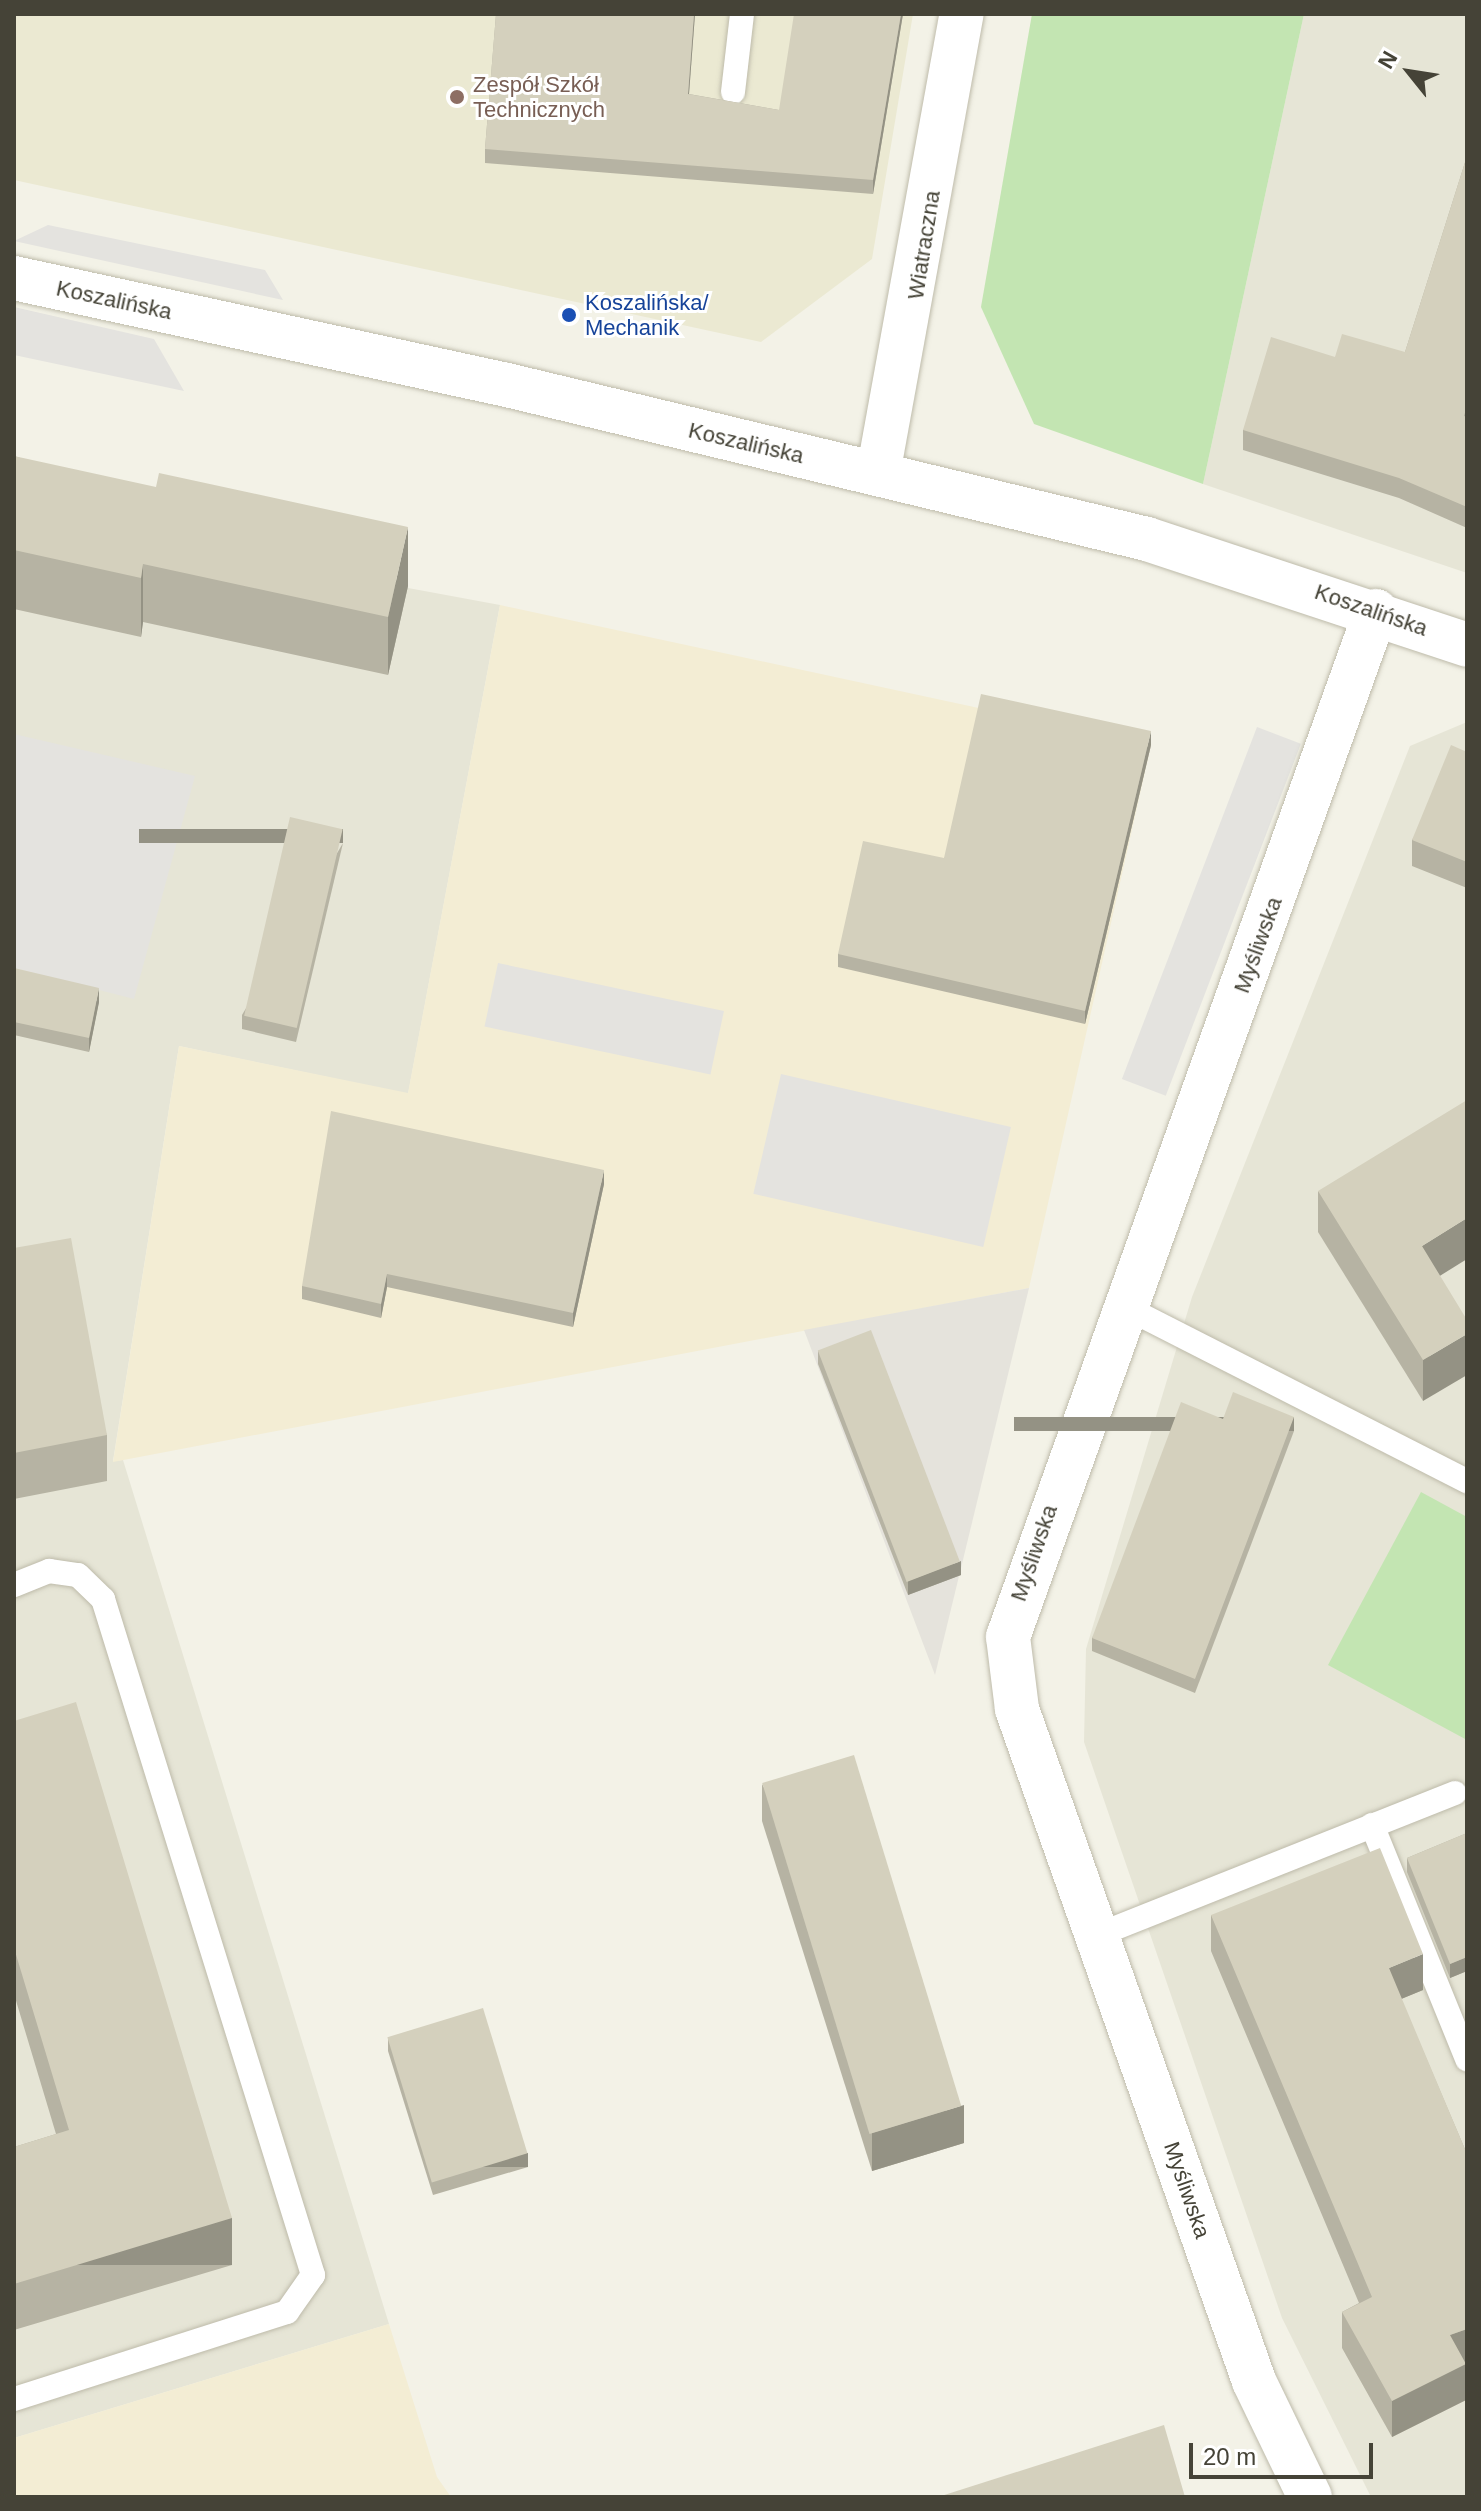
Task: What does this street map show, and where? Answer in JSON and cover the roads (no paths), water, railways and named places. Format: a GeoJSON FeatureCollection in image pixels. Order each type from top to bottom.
{"type":"FeatureCollection","features":[{"type":"Feature","properties":{"kind":"street","name":"Wiatraczna"},"geometry":{"type":"LineString","coordinates":[[878,474],[962,14]]}},
{"type":"Feature","properties":{"kind":"street","name":"Koszalińska"},"geometry":{"type":"LineString","coordinates":[[14,278],[878,474],[1147,539],[1376,611],[1467,645]]}},
{"type":"Feature","properties":{"kind":"street","name":"Myśliwska"},"geometry":{"type":"LineString","coordinates":[[1310,2497],[1254,2381],[1017,1709],[1008,1637],[1376,611]]}},
{"type":"Feature","properties":{"kind":"lane"},"geometry":{"type":"LineString","coordinates":[[733,92],[742,14]]}},
{"type":"Feature","properties":{"kind":"lane"},"geometry":{"type":"LineString","coordinates":[[1125,1307],[1467,1481]]}},
{"type":"Feature","properties":{"kind":"lane"},"geometry":{"type":"LineString","coordinates":[[14,1585],[49,1571],[78,1575],[103,1599],[313,2275],[287,2312],[14,2399]]}},
{"type":"Feature","properties":{"kind":"lane"},"geometry":{"type":"LineString","coordinates":[[1098,1935],[1455,1793]]}},
{"type":"Feature","properties":{"kind":"lane"},"geometry":{"type":"LineString","coordinates":[[1372,1825],[1467,2059]]}},
{"type":"Feature","properties":{"kind":"place","name":"Zespół Szkół Technicznych"},"geometry":{"type":"Point","coordinates":[457,97]}},
{"type":"Feature","properties":{"kind":"place","name":"Koszalińska/ Mechanik"},"geometry":{"type":"Point","coordinates":[569,315]}}]}
